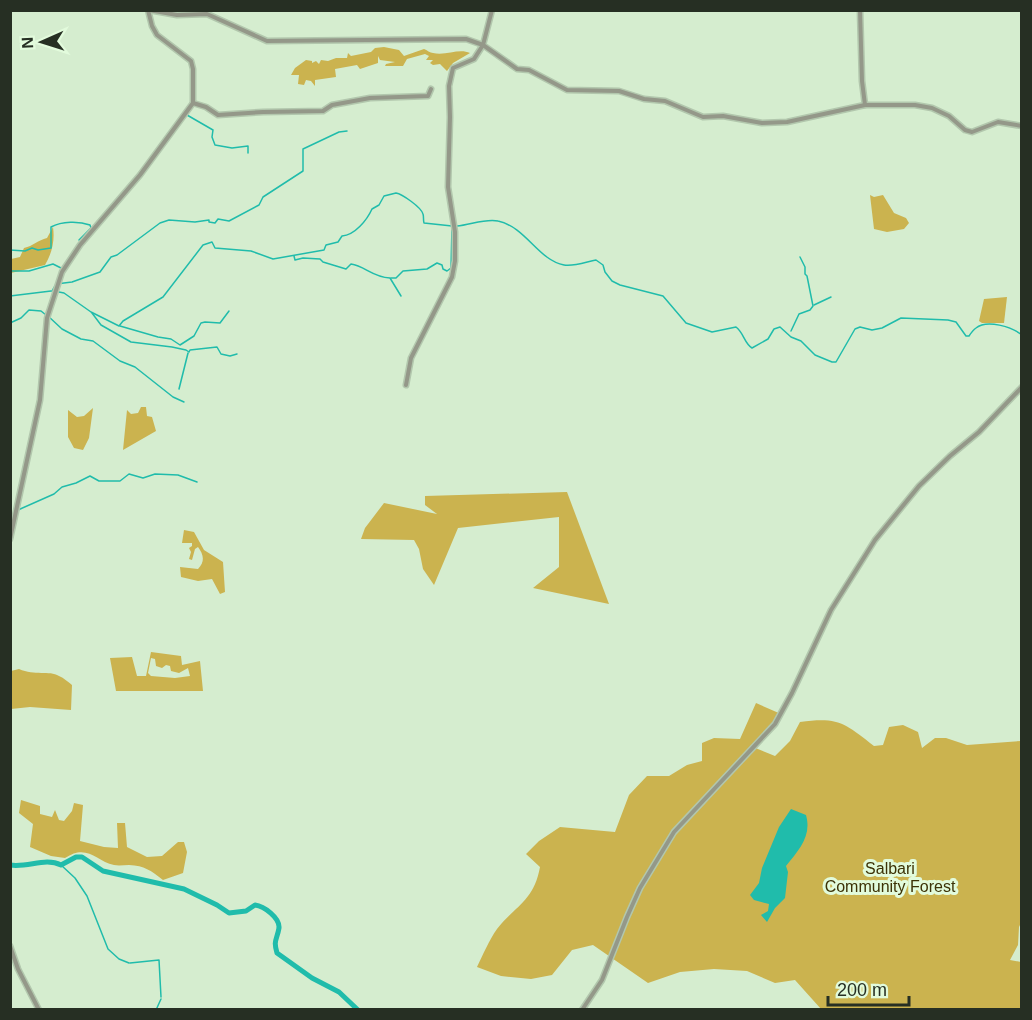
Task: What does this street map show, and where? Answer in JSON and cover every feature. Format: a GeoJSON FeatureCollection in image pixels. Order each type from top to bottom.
{"type":"FeatureCollection","features":[{"type":"Feature","properties":{"kind":"street"},"geometry":{"type":"LineString","coordinates":[[10,539],[40,400],[48,317],[63,269],[80,245],[140,175],[193,103],[191,61],[157,35],[148,10],[177,15],[207,14],[267,41],[466,39],[483,45],[517,69],[529,70],[567,90],[619,91],[644,99],[665,101],[703,117],[723,116],[762,123],[787,123],[865,105],[915,105],[932,108],[949,116],[965,130],[972,132],[998,122],[1022,126]]}},
{"type":"Feature","properties":{"kind":"street"},"geometry":{"type":"LineString","coordinates":[[406,385],[411,358],[452,277],[455,261],[455,232],[448,187],[450,76],[453,68],[474,59],[483,45],[492,10]]}},
{"type":"Feature","properties":{"kind":"street"},"geometry":{"type":"LineString","coordinates":[[860,10],[865,105]]}},
{"type":"Feature","properties":{"kind":"street"},"geometry":{"type":"LineString","coordinates":[[193,103],[206,107],[218,115],[323,111],[332,105],[370,98],[428,96],[431,89]]}},
{"type":"Feature","properties":{"kind":"street"},"geometry":{"type":"LineString","coordinates":[[582,1010],[602,980],[644,880],[674,832],[775,724],[831,610],[875,540],[919,486],[979,432],[1022,387]]}},
{"type":"Feature","properties":{"kind":"street"},"geometry":{"type":"LineString","coordinates":[[10,946],[18,969],[39,1010]]}},
{"type":"Feature","properties":{"kind":"green space"},"geometry":{"type":"Polygon","coordinates":[[[384,47],[399,50],[404,56],[424,49],[438,54],[461,51],[470,53],[453,63],[447,71],[440,64],[430,63],[433,60],[426,60],[429,56],[425,54],[407,59],[403,66],[385,66],[395,62],[380,60],[378,56],[378,63],[360,69],[357,65],[335,69],[336,77],[315,80],[315,86],[311,81],[306,80],[304,85],[298,84],[299,75],[291,75],[295,68],[306,60],[312,63],[316,61],[319,64],[321,60],[347,58],[348,53],[351,56],[384,47]]]}},
{"type":"Feature","properties":{"kind":"green space"},"geometry":{"type":"Polygon","coordinates":[[[870,195],[874,197],[883,195],[894,213],[906,218],[909,223],[904,229],[887,232],[874,229],[870,195]]]}},
{"type":"Feature","properties":{"kind":"green space"},"geometry":{"type":"Polygon","coordinates":[[[53,227],[52,247],[45,265],[11,273],[11,259],[20,257],[24,248],[47,238],[53,227]]]}},
{"type":"Feature","properties":{"kind":"green space"},"geometry":{"type":"Polygon","coordinates":[[[1007,297],[1004,323],[979,321],[984,299],[1007,297]]]}},
{"type":"Feature","properties":{"kind":"green space"},"geometry":{"type":"Polygon","coordinates":[[[141,407],[146,407],[147,416],[152,417],[156,431],[123,450],[127,410],[131,414],[138,413],[141,407]]]}},
{"type":"Feature","properties":{"kind":"green space"},"geometry":{"type":"Polygon","coordinates":[[[93,408],[89,438],[83,450],[74,448],[68,437],[68,410],[77,417],[84,416],[93,408]]]}},
{"type":"Feature","properties":{"kind":"green space"},"geometry":{"type":"Polygon","coordinates":[[[567,492],[609,604],[533,588],[559,567],[559,517],[458,528],[434,585],[423,569],[419,549],[414,540],[361,539],[365,528],[384,503],[437,514],[425,505],[425,496],[567,492]]]}},
{"type":"Feature","properties":{"kind":"green space"},"geometry":{"type":"Polygon","coordinates":[[[184,530],[194,532],[204,550],[223,562],[225,592],[220,594],[212,579],[198,581],[181,577],[180,567],[198,569],[203,558],[198,547],[195,549],[192,560],[189,559],[191,552],[189,548],[192,543],[182,543],[184,530]]]}},
{"type":"Feature","properties":{"kind":"green space"},"geometry":{"type":"Polygon","coordinates":[[[151,652],[181,656],[182,665],[200,661],[203,691],[116,691],[110,658],[132,657],[137,676],[146,676],[151,652]],[[151,658],[148,673],[151,676],[175,678],[190,676],[188,668],[179,673],[171,671],[170,666],[166,665],[162,668],[156,666],[155,659],[151,658]]]}},
{"type":"Feature","properties":{"kind":"green space"},"geometry":{"type":"Polygon","coordinates":[[[19,669],[55,674],[67,681],[72,685],[71,710],[30,707],[11,709],[11,671],[19,669]]]}},
{"type":"Feature","properties":{"kind":"green space","name":"Salbari Community Forest"},"geometry":{"type":"Polygon","coordinates":[[[756,703],[781,714],[753,747],[775,756],[790,741],[800,722],[824,720],[848,727],[874,746],[883,745],[889,727],[903,725],[918,732],[922,748],[935,738],[946,738],[967,745],[1021,741],[1021,923],[1018,945],[1010,960],[1021,962],[1021,1009],[821,1009],[795,980],[775,983],[747,971],[714,969],[680,972],[648,983],[593,945],[572,950],[552,975],[531,979],[501,976],[477,967],[497,929],[533,888],[540,867],[526,854],[539,841],[560,827],[615,832],[629,795],[647,776],[669,776],[687,765],[702,761],[702,743],[714,738],[740,739],[756,703]]]}},
{"type":"Feature","properties":{"kind":"green space"},"geometry":{"type":"Polygon","coordinates":[[[21,800],[40,806],[40,814],[52,817],[55,810],[59,820],[64,821],[72,811],[74,803],[83,805],[80,841],[118,848],[117,823],[125,823],[127,847],[147,857],[162,856],[178,842],[184,842],[187,852],[183,873],[163,880],[143,868],[114,865],[91,854],[79,852],[65,858],[51,856],[30,847],[33,824],[19,813],[21,800]]]}},
{"type":"Feature","properties":{"kind":"water"},"geometry":{"type":"Polygon","coordinates":[[[791,809],[806,815],[806,836],[786,866],[788,872],[785,898],[775,908],[767,922],[761,915],[768,911],[769,904],[754,900],[750,895],[759,883],[762,868],[779,827],[791,809]]]}},
{"type":"Feature","properties":{"kind":"waterway"},"geometry":{"type":"LineString","coordinates":[[187,115],[213,130],[212,137],[215,145],[232,148],[248,146],[248,153]]}},
{"type":"Feature","properties":{"kind":"waterway"},"geometry":{"type":"LineString","coordinates":[[52,291],[56,284],[72,282],[100,272],[111,257],[160,223],[169,220],[195,222],[209,220],[215,223],[218,219],[229,221],[259,205],[263,197],[303,171],[303,149],[339,132],[347,131]]}},
{"type":"Feature","properties":{"kind":"waterway"},"geometry":{"type":"LineString","coordinates":[[59,292],[119,326],[123,321],[163,297],[203,245],[212,242],[215,248],[251,251],[273,259],[324,250],[326,245],[338,242],[342,236],[360,226],[384,196],[396,193],[407,198],[419,208],[423,214],[424,223],[452,226]]}},
{"type":"Feature","properties":{"kind":"waterway"},"geometry":{"type":"LineString","coordinates":[[457,226],[483,221],[498,221],[508,224],[555,262],[571,265],[596,260],[603,265],[612,281],[663,296],[686,323],[712,332],[736,327],[752,348],[768,339],[774,329],[780,327],[791,337],[801,341],[815,355],[836,362],[855,329],[860,327],[872,330],[882,328],[901,318],[956,322],[966,336],[986,324],[1006,327],[1022,335]]}},
{"type":"Feature","properties":{"kind":"waterway"},"geometry":{"type":"LineString","coordinates":[[10,250],[51,248],[51,227],[65,223],[76,222],[90,225],[91,228],[79,240]]}},
{"type":"Feature","properties":{"kind":"waterway"},"geometry":{"type":"LineString","coordinates":[[391,278],[396,278],[403,271],[427,269],[437,263],[447,271],[451,268],[452,227]]}},
{"type":"Feature","properties":{"kind":"waterway"},"geometry":{"type":"LineString","coordinates":[[294,256],[295,260],[320,259],[346,269],[351,264],[356,265],[378,276],[390,278],[401,296]]}},
{"type":"Feature","properties":{"kind":"waterway"},"geometry":{"type":"LineString","coordinates":[[791,331],[799,314],[810,310],[813,306],[805,267],[800,257]]}},
{"type":"Feature","properties":{"kind":"waterway"},"geometry":{"type":"LineString","coordinates":[[10,271],[29,271],[53,264],[61,268]]}},
{"type":"Feature","properties":{"kind":"waterway"},"geometry":{"type":"LineString","coordinates":[[10,296],[51,291]]}},
{"type":"Feature","properties":{"kind":"waterway"},"geometry":{"type":"LineString","coordinates":[[814,305],[831,297]]}},
{"type":"Feature","properties":{"kind":"waterway"},"geometry":{"type":"LineString","coordinates":[[10,323],[21,318],[29,310],[41,311],[46,315]]}},
{"type":"Feature","properties":{"kind":"waterway"},"geometry":{"type":"LineString","coordinates":[[120,326],[171,339],[180,345],[194,336],[201,323],[220,323],[229,311]]}},
{"type":"Feature","properties":{"kind":"waterway"},"geometry":{"type":"LineString","coordinates":[[92,313],[101,325],[131,342],[172,347],[189,352],[217,347],[221,354],[230,356],[237,354]]}},
{"type":"Feature","properties":{"kind":"waterway"},"geometry":{"type":"LineString","coordinates":[[48,316],[62,329],[81,339],[93,341],[120,361],[135,367],[173,397],[184,402]]}},
{"type":"Feature","properties":{"kind":"waterway"},"geometry":{"type":"LineString","coordinates":[[179,389],[188,353]]}},
{"type":"Feature","properties":{"kind":"waterway"},"geometry":{"type":"LineString","coordinates":[[18,510],[54,494],[62,487],[90,476],[99,481],[120,481],[129,474],[143,478],[155,474],[178,475],[197,482]]}},
{"type":"Feature","properties":{"kind":"waterway"},"geometry":{"type":"LineString","coordinates":[[10,865],[43,862],[61,865],[76,857],[82,857],[103,871],[184,889],[229,913],[246,911],[255,905],[259,906],[271,913],[279,924],[275,943],[277,953],[312,978],[339,992],[358,1010]]}},
{"type":"Feature","properties":{"kind":"waterway"},"geometry":{"type":"LineString","coordinates":[[61,865],[75,878],[87,896],[108,949],[119,959],[129,963]]}},
{"type":"Feature","properties":{"kind":"waterway"},"geometry":{"type":"LineString","coordinates":[[130,963],[159,960],[161,997]]}},
{"type":"Feature","properties":{"kind":"waterway"},"geometry":{"type":"LineString","coordinates":[[156,1010],[161,999]]}}]}
